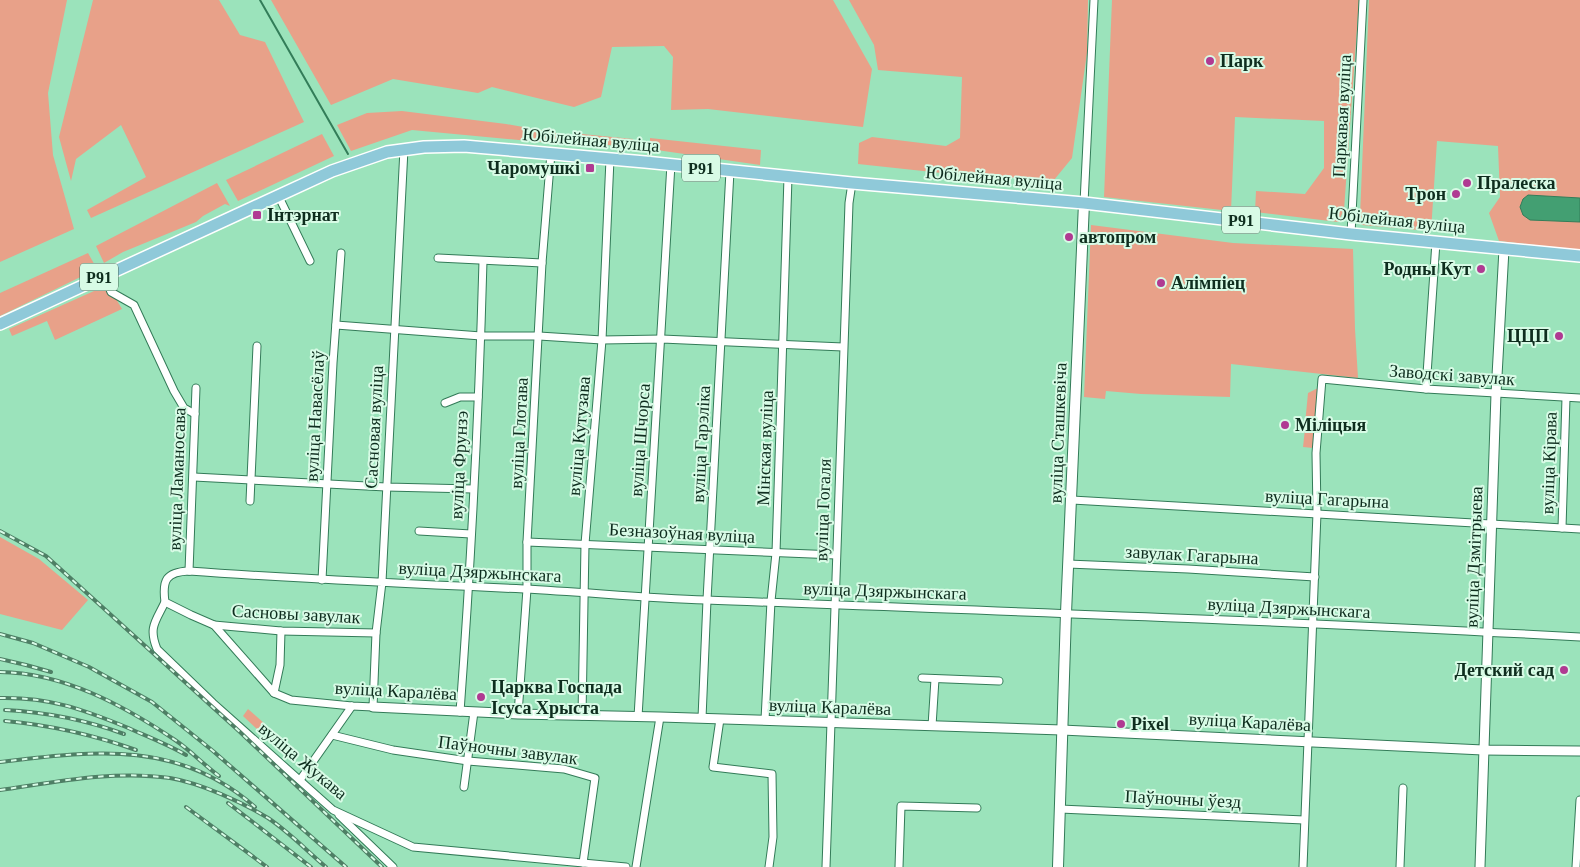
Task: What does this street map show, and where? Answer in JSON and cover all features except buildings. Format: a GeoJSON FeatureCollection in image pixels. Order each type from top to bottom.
{"type":"FeatureCollection","features":[{"type":"Feature","properties":{"kind":"main road","name":"Юбілейная вуліца"},"geometry":{"type":"LineString","coordinates":[[404,149],[464,146],[671,164],[788,177],[1084,203],[1350,234],[1580,256]]}},
{"type":"Feature","properties":{"kind":"main road","name":"Р91"},"geometry":{"type":"LineString","coordinates":[[0,324],[278,195],[348,165],[387,152],[404,149]]}},
{"type":"Feature","properties":{"kind":"main road","name":"вуліца Сташкевіча"},"geometry":{"type":"LineString","coordinates":[[1058,867],[1066,613],[1084,203]]}},
{"type":"Feature","properties":{"kind":"street","name":"вуліца Сташкевіча"},"geometry":{"type":"LineString","coordinates":[[1084,203],[1094,0]]}},
{"type":"Feature","properties":{"kind":"street","name":"Паркавая вуліца"},"geometry":{"type":"LineString","coordinates":[[1350,234],[1363,0]]}},
{"type":"Feature","properties":{"kind":"street","name":"Сасновая вуліца"},"geometry":{"type":"LineString","coordinates":[[373,706],[376,633],[382,582],[404,149]]}},
{"type":"Feature","properties":{"kind":"street","name":"вуліца Глотава"},"geometry":{"type":"LineString","coordinates":[[518,714],[527,589],[527,542],[550,153]]}},
{"type":"Feature","properties":{"kind":"street","name":"вуліца Кутузава"},"geometry":{"type":"LineString","coordinates":[[582,716],[585,544],[602,340],[610,159]]}},
{"type":"Feature","properties":{"kind":"street","name":"вуліца Шчорса"},"geometry":{"type":"LineString","coordinates":[[638,717],[671,164]]}},
{"type":"Feature","properties":{"kind":"street","name":"вуліца Гарэліка"},"geometry":{"type":"LineString","coordinates":[[702,718],[730,171]]}},
{"type":"Feature","properties":{"kind":"street","name":"Мінская вуліца"},"geometry":{"type":"LineString","coordinates":[[765,720],[771,601],[776,552],[788,177]]}},
{"type":"Feature","properties":{"kind":"street","name":"вуліца Гогаля"},"geometry":{"type":"LineString","coordinates":[[826,867],[843,347],[849,203],[852,183]]}},
{"type":"Feature","properties":{"kind":"street"},"geometry":{"type":"LineString","coordinates":[[278,195],[310,261]]}},
{"type":"Feature","properties":{"kind":"street"},"geometry":{"type":"LineString","coordinates":[[1426,389],[1436,242]]}},
{"type":"Feature","properties":{"kind":"street","name":"вуліца Дзмітрыева"},"geometry":{"type":"LineString","coordinates":[[1480,867],[1496,394],[1504,249]]}},
{"type":"Feature","properties":{"kind":"street","name":"вуліца Навасёлаў"},"geometry":{"type":"LineString","coordinates":[[322,580],[333,362],[341,253]]}},
{"type":"Feature","properties":{"kind":"street"},"geometry":{"type":"LineString","coordinates":[[438,258],[542,263]]}},
{"type":"Feature","properties":{"kind":"street","name":"вуліца Фрунзэ"},"geometry":{"type":"LineString","coordinates":[[460,712],[469,587],[483,261]]}},
{"type":"Feature","properties":{"kind":"street"},"geometry":{"type":"LineString","coordinates":[[104,275],[111,292],[134,304],[174,391],[184,408],[195,414]]}},
{"type":"Feature","properties":{"kind":"street"},"geometry":{"type":"LineString","coordinates":[[336,325],[481,336],[539,336],[602,340],[662,339],[843,347]]}},
{"type":"Feature","properties":{"kind":"street"},"geometry":{"type":"LineString","coordinates":[[250,502],[257,346]]}},
{"type":"Feature","properties":{"kind":"street","name":"Заводскі завулак"},"geometry":{"type":"LineString","coordinates":[[1317,513],[1316,453],[1322,379],[1426,389],[1580,398]]}},
{"type":"Feature","properties":{"kind":"street","name":"вуліца Ламаносава"},"geometry":{"type":"LineString","coordinates":[[189,571],[196,388]]}},
{"type":"Feature","properties":{"kind":"street","name":"вуліца Фрунзэ"},"geometry":{"type":"LineString","coordinates":[[446,403],[460,397],[478,398]]}},
{"type":"Feature","properties":{"kind":"street","name":"вуліца Кірава"},"geometry":{"type":"LineString","coordinates":[[1562,528],[1566,398]]}},
{"type":"Feature","properties":{"kind":"street"},"geometry":{"type":"LineString","coordinates":[[194,477],[473,489]]}},
{"type":"Feature","properties":{"kind":"street","name":"вуліца Гагарына"},"geometry":{"type":"LineString","coordinates":[[1072,500],[1580,529]]}},
{"type":"Feature","properties":{"kind":"street"},"geometry":{"type":"LineString","coordinates":[[1304,867],[1304,820],[1310,742],[1317,513]]}},
{"type":"Feature","properties":{"kind":"street","name":"вуліца Фрунзэ"},"geometry":{"type":"LineString","coordinates":[[419,531],[471,534]]}},
{"type":"Feature","properties":{"kind":"street","name":"Безназоўная вуліца"},"geometry":{"type":"LineString","coordinates":[[527,542],[836,555]]}},
{"type":"Feature","properties":{"kind":"street","name":"завулак Гагарына"},"geometry":{"type":"LineString","coordinates":[[1068,564],[1315,577]]}},
{"type":"Feature","properties":{"kind":"street"},"geometry":{"type":"LineString","coordinates":[[189,571],[175,571],[166,579],[163,588],[165,602],[191,616],[214,625],[274,693]]}},
{"type":"Feature","properties":{"kind":"street","name":"вуліца Дзяржынскага"},"geometry":{"type":"LineString","coordinates":[[189,571],[322,580],[527,589],[707,600],[1066,613],[1580,636]]}},
{"type":"Feature","properties":{"kind":"street","name":"вуліца Жукава"},"geometry":{"type":"LineString","coordinates":[[165,602],[153,626],[152,637],[156,649],[213,703],[333,810],[413,847],[626,867]]}},
{"type":"Feature","properties":{"kind":"street","name":"Сасновы завулак"},"geometry":{"type":"LineString","coordinates":[[214,625],[282,631],[376,633]]}},
{"type":"Feature","properties":{"kind":"street"},"geometry":{"type":"LineString","coordinates":[[274,693],[280,665],[282,631]]}},
{"type":"Feature","properties":{"kind":"street"},"geometry":{"type":"LineString","coordinates":[[922,678],[999,681]]}},
{"type":"Feature","properties":{"kind":"street"},"geometry":{"type":"LineString","coordinates":[[932,726],[934,679]]}},
{"type":"Feature","properties":{"kind":"street","name":"вуліца Каралёва"},"geometry":{"type":"LineString","coordinates":[[274,693],[291,700],[352,706],[460,712],[1062,730],[1483,750],[1580,751]]}},
{"type":"Feature","properties":{"kind":"street"},"geometry":{"type":"LineString","coordinates":[[300,780],[352,706]]}},
{"type":"Feature","properties":{"kind":"street"},"geometry":{"type":"LineString","coordinates":[[464,787],[474,712]]}},
{"type":"Feature","properties":{"kind":"street"},"geometry":{"type":"LineString","coordinates":[[636,867],[660,717]]}},
{"type":"Feature","properties":{"kind":"street"},"geometry":{"type":"LineString","coordinates":[[720,719],[713,767],[772,774],[773,837],[769,867]]}},
{"type":"Feature","properties":{"kind":"street","name":"Паўночны завулак"},"geometry":{"type":"LineString","coordinates":[[332,735],[393,750],[468,760],[564,769],[596,778],[583,863]]}},
{"type":"Feature","properties":{"kind":"street"},"geometry":{"type":"LineString","coordinates":[[1400,867],[1403,788]]}},
{"type":"Feature","properties":{"kind":"street"},"geometry":{"type":"LineString","coordinates":[[1576,867],[1580,800]]}},
{"type":"Feature","properties":{"kind":"street"},"geometry":{"type":"LineString","coordinates":[[899,867],[900,806],[977,808]]}},
{"type":"Feature","properties":{"kind":"street","name":"Паўночны ўезд"},"geometry":{"type":"LineString","coordinates":[[1060,808],[1304,820]]}},
{"type":"Feature","properties":{"kind":"street"},"geometry":{"type":"LineString","coordinates":[[333,810],[393,867]]}},
{"type":"Feature","properties":{"kind":"shaded area"},"geometry":{"type":"Polygon","coordinates":[[[0,0],[67,0],[48,93],[53,155],[74,229],[0,262],[0,0]]]}},
{"type":"Feature","properties":{"kind":"shaded area"},"geometry":{"type":"Polygon","coordinates":[[[93,0],[219,0],[240,35],[265,42],[304,122],[91,218],[87,210],[146,177],[121,125],[76,159],[71,181],[59,137],[93,0]]]}},
{"type":"Feature","properties":{"kind":"shaded area"},"geometry":{"type":"Polygon","coordinates":[[[271,0],[833,0],[872,69],[863,127],[708,109],[671,110],[673,57],[664,46],[612,47],[601,97],[574,107],[492,87],[478,93],[393,79],[331,105],[271,0]]]}},
{"type":"Feature","properties":{"kind":"shaded area"},"geometry":{"type":"Polygon","coordinates":[[[849,0],[1088,0],[1087,53],[1072,158],[1054,180],[951,174],[858,164],[859,143],[872,137],[946,146],[960,138],[962,77],[878,70],[874,45],[849,0]]]}},
{"type":"Feature","properties":{"kind":"shaded area"},"geometry":{"type":"Polygon","coordinates":[[[1112,0],[1359,0],[1344,210],[1338,222],[1255,212],[1256,191],[1305,194],[1324,168],[1324,121],[1235,117],[1231,211],[1104,197],[1112,0]]]}},
{"type":"Feature","properties":{"kind":"shaded area"},"geometry":{"type":"Polygon","coordinates":[[[1369,0],[1580,0],[1580,250],[1499,241],[1489,213],[1500,197],[1498,146],[1437,141],[1431,231],[1362,225],[1360,216],[1369,0]]]}},
{"type":"Feature","properties":{"kind":"shaded area"},"geometry":{"type":"Polygon","coordinates":[[[402,111],[506,124],[562,134],[562,144],[412,130],[351,151],[337,125],[367,113],[402,111]]]}},
{"type":"Feature","properties":{"kind":"shaded area"},"geometry":{"type":"Polygon","coordinates":[[[322,134],[334,156],[238,201],[226,180],[322,134]]]}},
{"type":"Feature","properties":{"kind":"shaded area"},"geometry":{"type":"Polygon","coordinates":[[[582,134],[633,139],[633,148],[582,142],[582,134]]]}},
{"type":"Feature","properties":{"kind":"shaded area"},"geometry":{"type":"Polygon","coordinates":[[[650,138],[761,150],[760,165],[650,149],[650,138]]]}},
{"type":"Feature","properties":{"kind":"shaded area"},"geometry":{"type":"Polygon","coordinates":[[[217,183],[230,206],[225,204],[196,222],[123,252],[104,263],[96,246],[217,183]]]}},
{"type":"Feature","properties":{"kind":"shaded area"},"geometry":{"type":"Polygon","coordinates":[[[1528,195],[1580,198],[1580,222],[1530,220],[1523,215],[1520,207],[1523,199],[1528,195]]]}},
{"type":"Feature","properties":{"kind":"shaded area"},"geometry":{"type":"Polygon","coordinates":[[[1091,225],[1233,243],[1353,249],[1358,378],[1231,364],[1230,397],[1106,391],[1105,399],[1084,397],[1091,225]]]}},
{"type":"Feature","properties":{"kind":"shaded area"},"geometry":{"type":"Polygon","coordinates":[[[88,253],[97,269],[0,316],[0,293],[88,253]]]}},
{"type":"Feature","properties":{"kind":"shaded area"},"geometry":{"type":"Polygon","coordinates":[[[103,287],[110,295],[115,297],[122,309],[55,340],[47,321],[12,336],[9,329],[103,287]]]}},
{"type":"Feature","properties":{"kind":"shaded area"},"geometry":{"type":"Polygon","coordinates":[[[1318,388],[1315,425],[1305,424],[1308,393],[1318,388]]]}},
{"type":"Feature","properties":{"kind":"shaded area"},"geometry":{"type":"Polygon","coordinates":[[[1305,429],[1315,429],[1313,448],[1303,447],[1305,429]]]}},
{"type":"Feature","properties":{"kind":"shaded area"},"geometry":{"type":"Polygon","coordinates":[[[0,537],[39,559],[88,600],[62,630],[0,614],[0,537]]]}},
{"type":"Feature","properties":{"kind":"shaded area"},"geometry":{"type":"Polygon","coordinates":[[[248,709],[265,724],[259,731],[243,716],[248,709]]]}},
{"type":"Feature","properties":{"kind":"waterway"},"geometry":{"type":"LineString","coordinates":[[260,0],[348,154]]}},
{"type":"Feature","properties":{"kind":"railway"},"geometry":{"type":"LineString","coordinates":[[0,531],[46,556],[240,732],[382,867]]}},
{"type":"Feature","properties":{"kind":"railway"},"geometry":{"type":"LineString","coordinates":[[0,634],[33,643],[89,667],[152,702],[213,751],[346,867]]}},
{"type":"Feature","properties":{"kind":"railway"},"geometry":{"type":"LineString","coordinates":[[0,659],[51,672]]}},
{"type":"Feature","properties":{"kind":"railway"},"geometry":{"type":"LineString","coordinates":[[0,672],[47,678],[92,693],[114,703],[175,740],[219,776]]}},
{"type":"Feature","properties":{"kind":"railway"},"geometry":{"type":"LineString","coordinates":[[0,698],[18,698],[65,705],[126,727],[186,755]]}},
{"type":"Feature","properties":{"kind":"railway"},"geometry":{"type":"LineString","coordinates":[[5,710],[65,718],[124,734]]}},
{"type":"Feature","properties":{"kind":"railway"},"geometry":{"type":"LineString","coordinates":[[5,721],[71,731],[136,750]]}},
{"type":"Feature","properties":{"kind":"railway"},"geometry":{"type":"LineString","coordinates":[[0,762],[101,753],[134,755],[165,760],[196,770],[226,785],[255,807]]}},
{"type":"Feature","properties":{"kind":"railway"},"geometry":{"type":"LineString","coordinates":[[0,790],[106,776],[149,776],[182,780],[220,794],[268,818],[291,835],[326,867]]}},
{"type":"Feature","properties":{"kind":"railway"},"geometry":{"type":"LineString","coordinates":[[228,803],[311,867]]}},
{"type":"Feature","properties":{"kind":"railway"},"geometry":{"type":"LineString","coordinates":[[186,807],[267,867]]}},
{"type":"Feature","properties":{"kind":"place","name":"Парк"},"geometry":{"type":"Point","coordinates":[1210,61]}},
{"type":"Feature","properties":{"kind":"place","name":"Чаромушкі"},"geometry":{"type":"Point","coordinates":[590,168]}},
{"type":"Feature","properties":{"kind":"place","name":"Пралеска"},"geometry":{"type":"Point","coordinates":[1467,183]}},
{"type":"Feature","properties":{"kind":"place","name":"Трон"},"geometry":{"type":"Point","coordinates":[1456,194]}},
{"type":"Feature","properties":{"kind":"place","name":"Інтэрнат"},"geometry":{"type":"Point","coordinates":[257,215]}},
{"type":"Feature","properties":{"kind":"place","name":"автопром"},"geometry":{"type":"Point","coordinates":[1069,237]}},
{"type":"Feature","properties":{"kind":"place","name":"Родны Кут"},"geometry":{"type":"Point","coordinates":[1481,269]}},
{"type":"Feature","properties":{"kind":"place","name":"Алімпіец"},"geometry":{"type":"Point","coordinates":[1161,283]}},
{"type":"Feature","properties":{"kind":"place","name":"ЦЦП"},"geometry":{"type":"Point","coordinates":[1559,336]}},
{"type":"Feature","properties":{"kind":"place","name":"Міліцыя"},"geometry":{"type":"Point","coordinates":[1285,425]}},
{"type":"Feature","properties":{"kind":"place","name":"Детский сад"},"geometry":{"type":"Point","coordinates":[1564,670]}},
{"type":"Feature","properties":{"kind":"place","name":"Царква Госпада Ісуса Хрыста"},"geometry":{"type":"Point","coordinates":[481,697]}},
{"type":"Feature","properties":{"kind":"place","name":"Pixel"},"geometry":{"type":"Point","coordinates":[1121,724]}}]}
